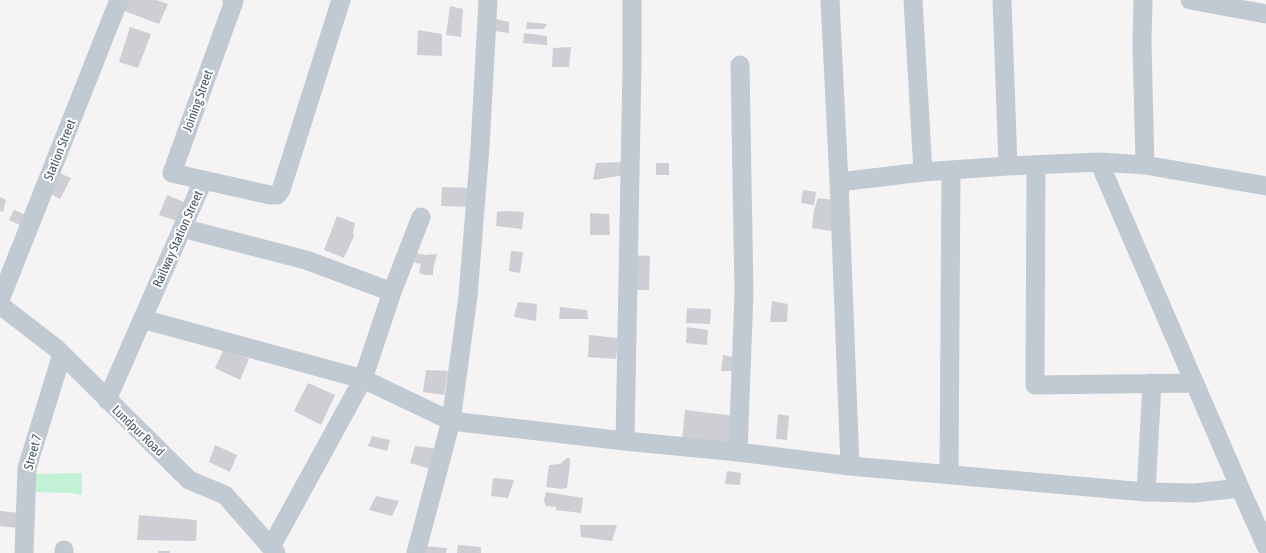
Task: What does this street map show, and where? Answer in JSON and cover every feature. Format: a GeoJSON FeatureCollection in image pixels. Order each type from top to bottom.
{"type":"FeatureCollection","features":[{"type":"Feature","properties":{"kind":"street","name":"Station Street"},"geometry":{"type":"LineString","coordinates":[[0,300],[119,0]]}},
{"type":"Feature","properties":{"kind":"street","name":"Joining Street"},"geometry":{"type":"LineString","coordinates":[[203,181],[172,174],[234,1],[232,0]]}},
{"type":"Feature","properties":{"kind":"street","name":"Railway Station Street"},"geometry":{"type":"LineString","coordinates":[[107,400],[203,181],[270,195],[277,195],[281,190],[340,0]]}},
{"type":"Feature","properties":{"kind":"street"},"geometry":{"type":"LineString","coordinates":[[416,553],[451,421],[469,288],[480,147],[488,0]]}},
{"type":"Feature","properties":{"kind":"street"},"geometry":{"type":"LineString","coordinates":[[624,441],[632,0]]}},
{"type":"Feature","properties":{"kind":"street"},"geometry":{"type":"LineString","coordinates":[[830,0],[850,466]]}},
{"type":"Feature","properties":{"kind":"street"},"geometry":{"type":"LineString","coordinates":[[913,0],[923,172]]}},
{"type":"Feature","properties":{"kind":"street"},"geometry":{"type":"LineString","coordinates":[[1002,0],[1008,166]]}},
{"type":"Feature","properties":{"kind":"street"},"geometry":{"type":"LineString","coordinates":[[1143,0],[1142,43],[1144,165]]}},
{"type":"Feature","properties":{"kind":"street"},"geometry":{"type":"LineString","coordinates":[[1190,0],[1266,14]]}},
{"type":"Feature","properties":{"kind":"street"},"geometry":{"type":"LineString","coordinates":[[738,452],[744,293],[740,65]]}},
{"type":"Feature","properties":{"kind":"street"},"geometry":{"type":"LineString","coordinates":[[839,182],[923,172],[1099,162],[1144,165],[1266,186]]}},
{"type":"Feature","properties":{"kind":"street"},"geometry":{"type":"LineString","coordinates":[[1099,162],[1266,546]]}},
{"type":"Feature","properties":{"kind":"street"},"geometry":{"type":"LineString","coordinates":[[1036,165],[1035,385],[1194,382]]}},
{"type":"Feature","properties":{"kind":"street"},"geometry":{"type":"LineString","coordinates":[[949,474],[951,170]]}},
{"type":"Feature","properties":{"kind":"street"},"geometry":{"type":"LineString","coordinates":[[273,550],[363,379],[392,292],[421,218]]}},
{"type":"Feature","properties":{"kind":"street"},"geometry":{"type":"LineString","coordinates":[[182,228],[306,260],[392,292]]}},
{"type":"Feature","properties":{"kind":"street","name":"Lundpur Road"},"geometry":{"type":"LineString","coordinates":[[0,305],[62,354],[189,480],[224,495],[273,550]]}},
{"type":"Feature","properties":{"kind":"street"},"geometry":{"type":"LineString","coordinates":[[142,319],[363,379],[451,421],[624,441],[738,452],[850,466],[1146,492],[1194,493],[1240,488]]}},
{"type":"Feature","properties":{"kind":"street","name":"Street 7"},"geometry":{"type":"LineString","coordinates":[[24,553],[27,468],[62,354]]}},
{"type":"Feature","properties":{"kind":"street"},"geometry":{"type":"LineString","coordinates":[[1146,492],[1152,383]]}},
{"type":"Feature","properties":{"kind":"green space"},"geometry":{"type":"Polygon","coordinates":[[[82,473],[82,495],[71,493],[36,492],[33,474],[82,473]]]}},
{"type":"Feature","properties":{"kind":"building"},"geometry":{"type":"Polygon","coordinates":[[[126,0],[156,0],[168,4],[159,24],[122,10],[126,0]]]}},
{"type":"Feature","properties":{"kind":"building"},"geometry":{"type":"Polygon","coordinates":[[[450,6],[463,9],[461,37],[446,35],[450,6]]]}},
{"type":"Feature","properties":{"kind":"building"},"geometry":{"type":"Polygon","coordinates":[[[496,19],[509,22],[509,33],[494,31],[496,19]]]}},
{"type":"Feature","properties":{"kind":"building"},"geometry":{"type":"Polygon","coordinates":[[[527,22],[547,24],[544,29],[526,29],[527,22]]]}},
{"type":"Feature","properties":{"kind":"building"},"geometry":{"type":"Polygon","coordinates":[[[130,27],[151,34],[138,68],[119,62],[130,27]]]}},
{"type":"Feature","properties":{"kind":"building"},"geometry":{"type":"Polygon","coordinates":[[[418,30],[442,34],[442,56],[417,55],[418,30]]]}},
{"type":"Feature","properties":{"kind":"building"},"geometry":{"type":"Polygon","coordinates":[[[524,33],[547,36],[547,45],[523,43],[524,33]]]}},
{"type":"Feature","properties":{"kind":"building"},"geometry":{"type":"Polygon","coordinates":[[[571,47],[569,67],[552,67],[553,48],[571,47]]]}},
{"type":"Feature","properties":{"kind":"building"},"geometry":{"type":"Polygon","coordinates":[[[625,162],[625,175],[593,180],[596,163],[625,162]]]}},
{"type":"Feature","properties":{"kind":"building"},"geometry":{"type":"Polygon","coordinates":[[[656,163],[669,163],[669,175],[656,175],[656,163]]]}},
{"type":"Feature","properties":{"kind":"building"},"geometry":{"type":"Polygon","coordinates":[[[57,172],[71,178],[60,199],[49,193],[57,172]]]}},
{"type":"Feature","properties":{"kind":"building"},"geometry":{"type":"Polygon","coordinates":[[[442,187],[473,188],[474,207],[441,206],[442,187]]]}},
{"type":"Feature","properties":{"kind":"building"},"geometry":{"type":"Polygon","coordinates":[[[803,190],[816,192],[814,205],[801,203],[803,190]]]}},
{"type":"Feature","properties":{"kind":"building"},"geometry":{"type":"Polygon","coordinates":[[[167,195],[184,202],[177,221],[159,215],[167,195]]]}},
{"type":"Feature","properties":{"kind":"building"},"geometry":{"type":"Polygon","coordinates":[[[0,197],[6,200],[3,212],[0,211],[0,197]]]}},
{"type":"Feature","properties":{"kind":"building"},"geometry":{"type":"Polygon","coordinates":[[[818,198],[833,200],[832,231],[812,228],[814,210],[818,198]]]}},
{"type":"Feature","properties":{"kind":"building"},"geometry":{"type":"Polygon","coordinates":[[[14,210],[28,216],[22,226],[9,220],[14,210]]]}},
{"type":"Feature","properties":{"kind":"building"},"geometry":{"type":"Polygon","coordinates":[[[497,212],[524,212],[522,229],[496,226],[497,212]]]}},
{"type":"Feature","properties":{"kind":"building"},"geometry":{"type":"Polygon","coordinates":[[[590,213],[609,214],[610,235],[590,235],[590,213]]]}},
{"type":"Feature","properties":{"kind":"building"},"geometry":{"type":"Polygon","coordinates":[[[337,216],[355,223],[353,233],[354,236],[344,258],[324,250],[337,216]]]}},
{"type":"Feature","properties":{"kind":"building"},"geometry":{"type":"Polygon","coordinates":[[[511,251],[523,252],[520,273],[509,271],[511,251]]]}},
{"type":"Feature","properties":{"kind":"building"},"geometry":{"type":"Polygon","coordinates":[[[411,252],[425,255],[437,254],[433,275],[419,273],[421,264],[409,261],[411,252]]]}},
{"type":"Feature","properties":{"kind":"building"},"geometry":{"type":"Polygon","coordinates":[[[631,255],[650,256],[649,290],[630,290],[631,255]]]}},
{"type":"Feature","properties":{"kind":"building"},"geometry":{"type":"Polygon","coordinates":[[[772,301],[788,304],[787,322],[770,322],[772,301]]]}},
{"type":"Feature","properties":{"kind":"building"},"geometry":{"type":"Polygon","coordinates":[[[518,302],[537,304],[536,321],[514,317],[518,302]]]}},
{"type":"Feature","properties":{"kind":"building"},"geometry":{"type":"Polygon","coordinates":[[[560,307],[587,310],[588,319],[559,319],[560,307]]]}},
{"type":"Feature","properties":{"kind":"building"},"geometry":{"type":"Polygon","coordinates":[[[687,308],[711,309],[710,324],[686,323],[687,308]]]}},
{"type":"Feature","properties":{"kind":"building"},"geometry":{"type":"Polygon","coordinates":[[[687,327],[708,330],[707,345],[686,343],[687,327]]]}},
{"type":"Feature","properties":{"kind":"building"},"geometry":{"type":"Polygon","coordinates":[[[589,335],[618,338],[616,359],[588,357],[589,335]]]}},
{"type":"Feature","properties":{"kind":"building"},"geometry":{"type":"Polygon","coordinates":[[[224,349],[249,359],[240,380],[215,368],[224,349]]]}},
{"type":"Feature","properties":{"kind":"building"},"geometry":{"type":"Polygon","coordinates":[[[723,355],[737,358],[736,371],[721,371],[723,355]]]}},
{"type":"Feature","properties":{"kind":"building"},"geometry":{"type":"Polygon","coordinates":[[[426,370],[448,371],[444,395],[423,392],[426,370]]]}},
{"type":"Feature","properties":{"kind":"building"},"geometry":{"type":"Polygon","coordinates":[[[308,383],[335,395],[321,425],[294,411],[308,383]]]}},
{"type":"Feature","properties":{"kind":"building"},"geometry":{"type":"Polygon","coordinates":[[[685,410],[735,416],[732,446],[682,440],[685,410]]]}},
{"type":"Feature","properties":{"kind":"building"},"geometry":{"type":"Polygon","coordinates":[[[778,414],[789,416],[787,440],[776,439],[778,414]]]}},
{"type":"Feature","properties":{"kind":"building"},"geometry":{"type":"Polygon","coordinates":[[[372,436],[390,440],[387,451],[368,446],[372,436]]]}},
{"type":"Feature","properties":{"kind":"building"},"geometry":{"type":"Polygon","coordinates":[[[215,445],[237,455],[230,472],[209,462],[215,445]]]}},
{"type":"Feature","properties":{"kind":"building"},"geometry":{"type":"Polygon","coordinates":[[[415,446],[440,449],[434,470],[410,463],[415,446]]]}},
{"type":"Feature","properties":{"kind":"building"},"geometry":{"type":"Polygon","coordinates":[[[567,458],[570,458],[570,464],[567,488],[562,489],[546,487],[549,465],[560,464],[567,458]]]}},
{"type":"Feature","properties":{"kind":"building"},"geometry":{"type":"Polygon","coordinates":[[[727,471],[741,473],[740,485],[725,484],[727,471]]]}},
{"type":"Feature","properties":{"kind":"building"},"geometry":{"type":"Polygon","coordinates":[[[493,478],[514,480],[508,498],[491,496],[493,478]]]}},
{"type":"Feature","properties":{"kind":"building"},"geometry":{"type":"Polygon","coordinates":[[[546,492],[583,498],[581,513],[556,510],[556,507],[546,506],[544,501],[546,492]]]}},
{"type":"Feature","properties":{"kind":"building"},"geometry":{"type":"Polygon","coordinates":[[[376,496],[399,501],[392,516],[369,510],[376,496]]]}},
{"type":"Feature","properties":{"kind":"building"},"geometry":{"type":"Polygon","coordinates":[[[0,511],[19,513],[18,528],[0,526],[0,511]]]}},
{"type":"Feature","properties":{"kind":"building"},"geometry":{"type":"Polygon","coordinates":[[[139,515],[197,520],[196,541],[137,540],[139,515]]]}},
{"type":"Feature","properties":{"kind":"building"},"geometry":{"type":"Polygon","coordinates":[[[580,525],[617,525],[612,541],[581,537],[580,525]]]}},
{"type":"Feature","properties":{"kind":"building"},"geometry":{"type":"Polygon","coordinates":[[[458,545],[481,547],[481,553],[457,553],[458,545]]]}},
{"type":"Feature","properties":{"kind":"building"},"geometry":{"type":"Polygon","coordinates":[[[423,546],[447,548],[446,553],[422,553],[423,546]]]}},
{"type":"Feature","properties":{"kind":"building"},"geometry":{"type":"Polygon","coordinates":[[[158,551],[170,551],[170,553],[158,553],[158,551]]]}}]}
